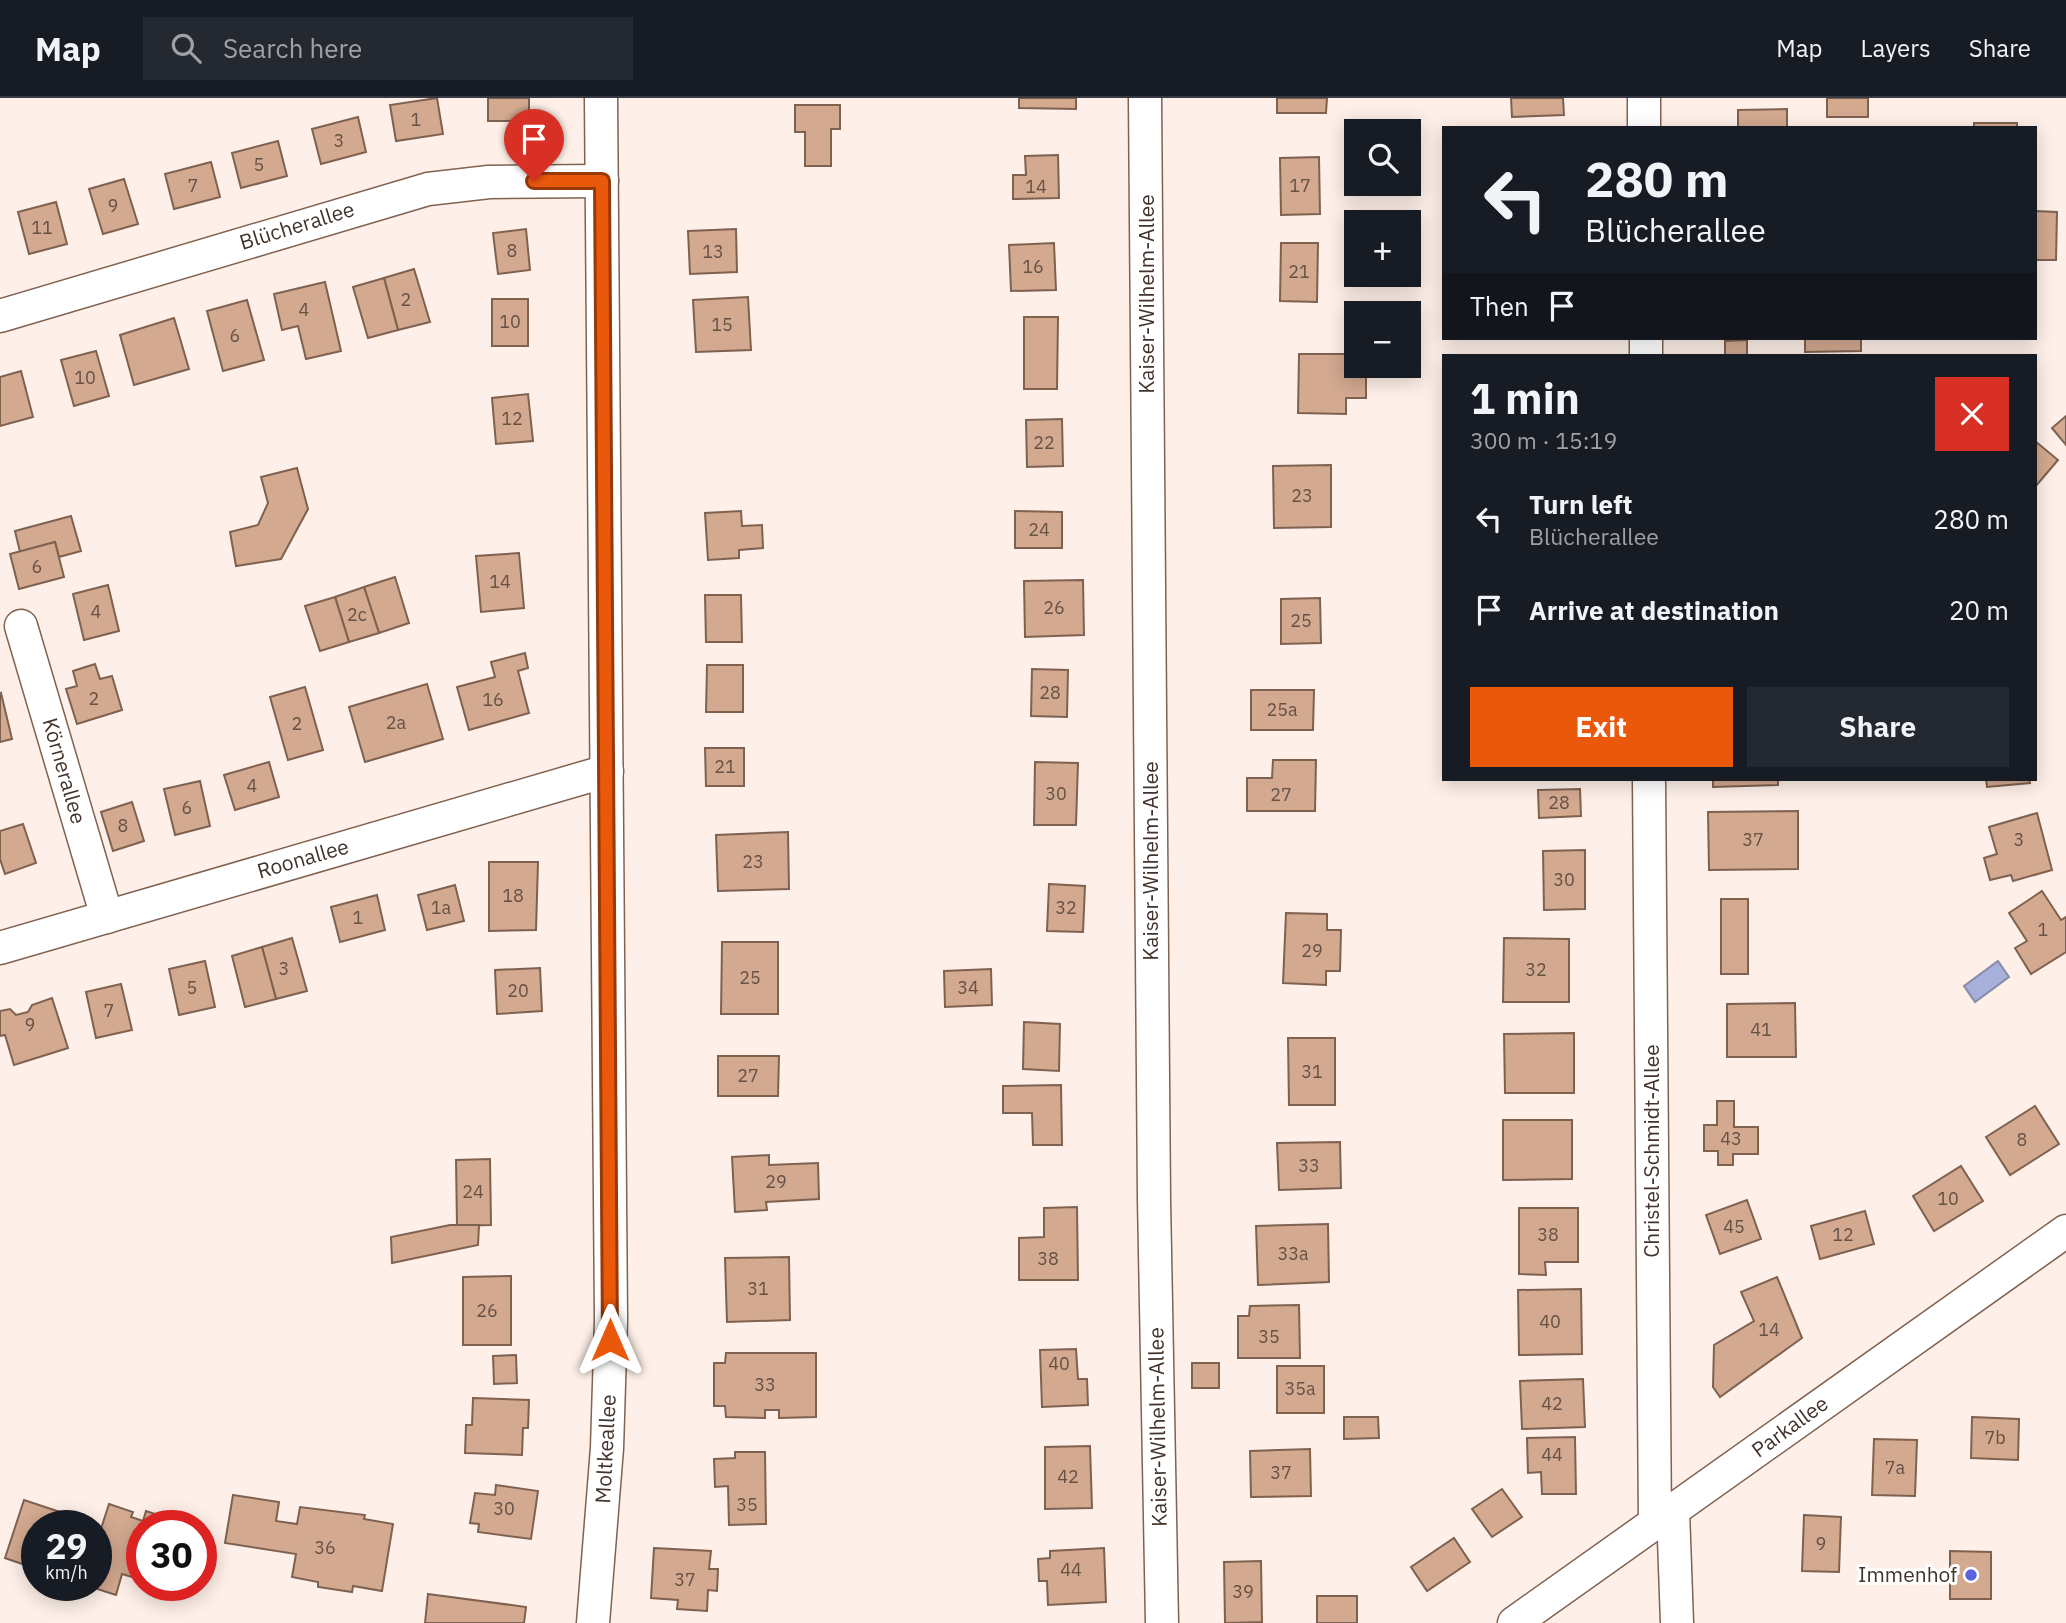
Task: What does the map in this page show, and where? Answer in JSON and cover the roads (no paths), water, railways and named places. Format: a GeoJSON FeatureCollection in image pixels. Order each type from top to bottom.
{"type":"FeatureCollection","features":[{"type":"Feature","properties":{"kind":"street","name":"Moltkeallee"},"geometry":{"type":"LineString","coordinates":[[593,1623],[604,1503],[610,1380],[601,98]]}},
{"type":"Feature","properties":{"kind":"street","name":"Kaiser-Wilhelm-Allee"},"geometry":{"type":"LineString","coordinates":[[1145,98],[1154,1199],[1162,1623]]}},
{"type":"Feature","properties":{"kind":"street"},"geometry":{"type":"LineString","coordinates":[[1644,98],[1644,126]]}},
{"type":"Feature","properties":{"kind":"street","name":"Blücherallee"},"geometry":{"type":"LineString","coordinates":[[0,316],[428,189],[489,182],[602,181]]}},
{"type":"Feature","properties":{"kind":"street","name":"Körnerallee"},"geometry":{"type":"LineString","coordinates":[[21,626],[107,917]]}},
{"type":"Feature","properties":{"kind":"street","name":"Roonallee"},"geometry":{"type":"LineString","coordinates":[[0,948],[607,771]]}},
{"type":"Feature","properties":{"kind":"street","name":"Christel-Schmidt-Allee"},"geometry":{"type":"LineString","coordinates":[[1649,781],[1664,1518],[1677,1623]]}},
{"type":"Feature","properties":{"kind":"street","name":"Parkallee"},"geometry":{"type":"LineString","coordinates":[[1514,1623],[2066,1231]]}},
{"type":"Feature","properties":{"kind":"water"},"geometry":{"type":"Polygon","coordinates":[[[1998,961],[2009,977],[1975,1002],[1964,986],[1998,961]]]}},
{"type":"Feature","properties":{"kind":"place","name":"Immenhof"},"geometry":{"type":"Point","coordinates":[1971,1575]}}]}
